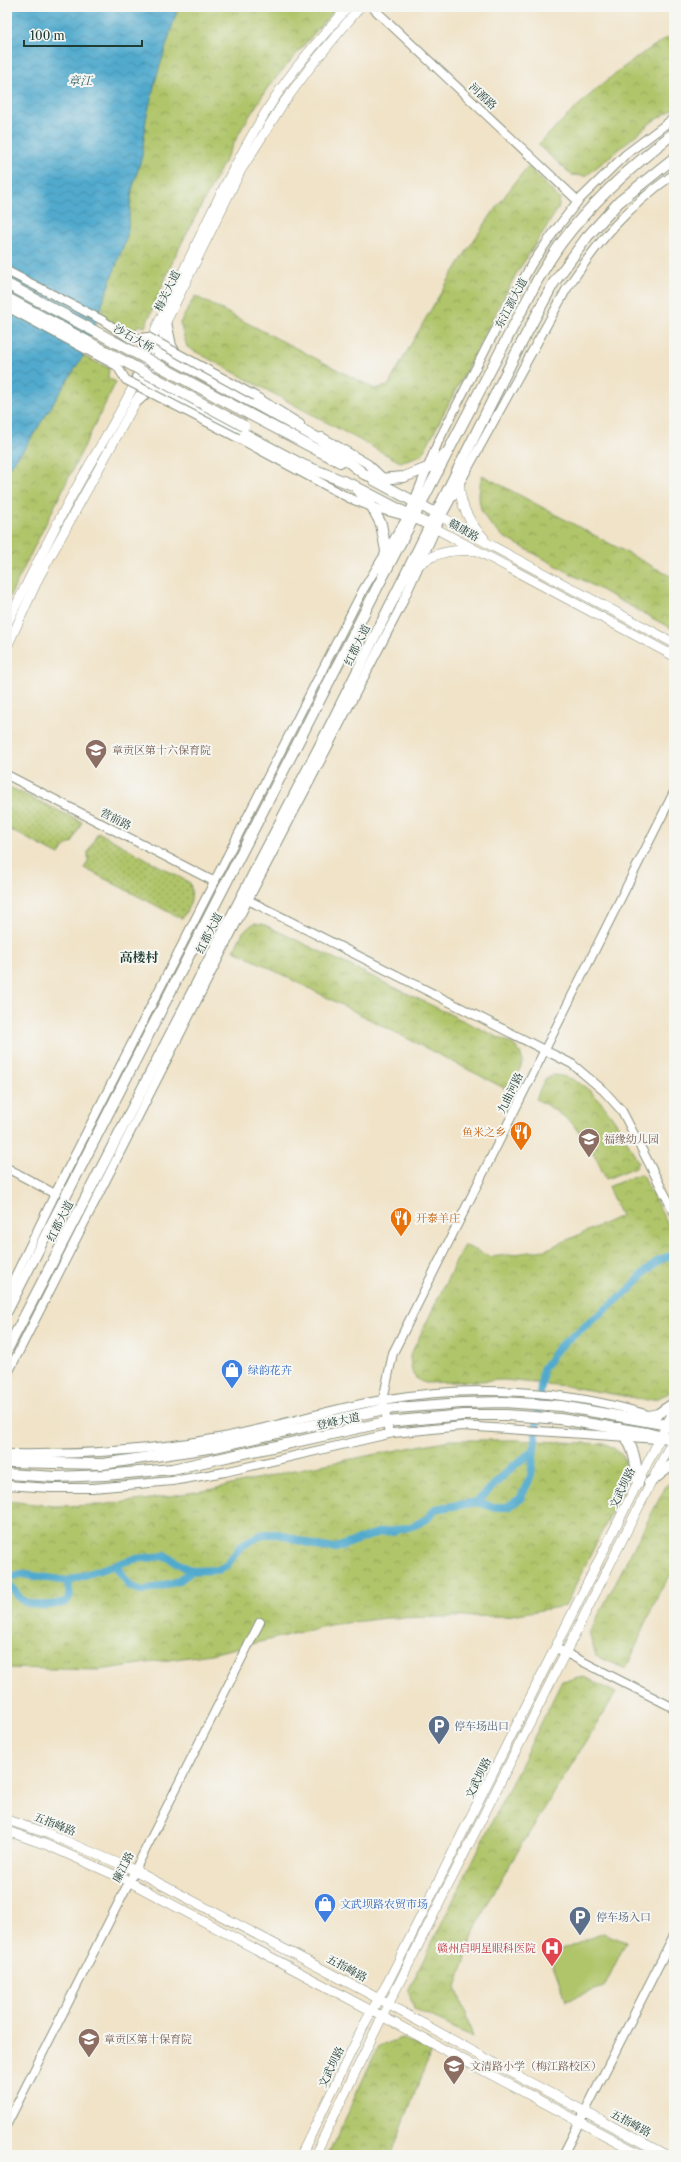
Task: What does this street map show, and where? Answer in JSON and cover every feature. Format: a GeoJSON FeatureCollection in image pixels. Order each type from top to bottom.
{"type":"FeatureCollection","features":[{"type":"Feature","properties":{"kind":"main road","name":"梅关大道"},"geometry":{"type":"LineString","coordinates":[[155,349],[156,328],[207,218],[234,166],[274,99],[302,60],[348,7]]}},
{"type":"Feature","properties":{"kind":"main road","name":"梅关大道"},"geometry":{"type":"LineString","coordinates":[[7,624],[69,501],[142,379],[166,322],[241,170],[282,105],[311,66],[360,7]]}},
{"type":"Feature","properties":{"kind":"main road","name":"东江源大道"},"geometry":{"type":"LineString","coordinates":[[411,517],[450,448],[538,278],[561,242],[586,212],[634,164],[674,133]]}},
{"type":"Feature","properties":{"kind":"main road"},"geometry":{"type":"LineString","coordinates":[[433,527],[464,458],[512,359],[553,284],[587,237],[619,202],[674,158]]}},
{"type":"Feature","properties":{"kind":"main road","name":"沙石大桥"},"geometry":{"type":"LineString","coordinates":[[7,284],[249,414]]}},
{"type":"Feature","properties":{"kind":"main road","name":"赣康路"},"geometry":{"type":"LineString","coordinates":[[7,298],[411,517],[433,527],[674,656]]}},
{"type":"Feature","properties":{"kind":"main road"},"geometry":{"type":"LineString","coordinates":[[166,322],[171,346],[186,365]]}},
{"type":"Feature","properties":{"kind":"main road"},"geometry":{"type":"LineString","coordinates":[[155,349],[319,439],[364,474],[384,479],[404,477],[430,466],[450,448]]}},
{"type":"Feature","properties":{"kind":"main road","name":"梅关大道"},"geometry":{"type":"LineString","coordinates":[[7,647],[43,570],[136,402],[142,379]]}},
{"type":"Feature","properties":{"kind":"main road"},"geometry":{"type":"LineString","coordinates":[[142,379],[303,465],[355,486],[372,507],[384,532],[386,555],[384,569],[378,586]]}},
{"type":"Feature","properties":{"kind":"main road"},"geometry":{"type":"LineString","coordinates":[[136,402],[150,391],[159,390],[167,392]]}},
{"type":"Feature","properties":{"kind":"main road","name":"赣康路"},"geometry":{"type":"LineString","coordinates":[[249,414],[418,503],[494,547],[674,643]]}},
{"type":"Feature","properties":{"kind":"main road"},"geometry":{"type":"LineString","coordinates":[[464,458],[460,483],[462,503],[468,519],[478,532],[494,547]]}},
{"type":"Feature","properties":{"kind":"main road","name":"红都大道"},"geometry":{"type":"LineString","coordinates":[[7,1311],[378,586],[411,517]]}},
{"type":"Feature","properties":{"kind":"main road","name":"红都大道"},"geometry":{"type":"LineString","coordinates":[[7,1350],[329,728],[397,591],[433,527]]}},
{"type":"Feature","properties":{"kind":"main road"},"geometry":{"type":"LineString","coordinates":[[397,591],[406,577],[420,563],[432,556],[448,551],[465,550],[481,553]]}},
{"type":"Feature","properties":{"kind":"main road","name":"登峰大道"},"geometry":{"type":"LineString","coordinates":[[7,1462],[103,1464],[168,1455],[215,1447],[383,1404],[504,1402],[561,1406],[671,1424]]}},
{"type":"Feature","properties":{"kind":"main road"},"geometry":{"type":"LineString","coordinates":[[631,1417],[651,1416],[664,1411],[674,1403]]}},
{"type":"Feature","properties":{"kind":"main road","name":"文武坝路"},"geometry":{"type":"LineString","coordinates":[[301,2155],[638,1483],[661,1438],[671,1424],[674,1410]]}},
{"type":"Feature","properties":{"kind":"main road","name":"登峰大道"},"geometry":{"type":"LineString","coordinates":[[7,1474],[56,1477],[98,1476],[172,1469],[386,1422],[464,1415],[506,1415],[560,1419],[618,1428],[673,1440]]}},
{"type":"Feature","properties":{"kind":"main road"},"geometry":{"type":"LineString","coordinates":[[618,1428],[627,1438],[634,1453],[638,1483]]}},
{"type":"Feature","properties":{"kind":"main road","name":"文武坝路"},"geometry":{"type":"LineString","coordinates":[[315,2155],[382,2017],[649,1484],[673,1440]]}},
{"type":"Feature","properties":{"kind":"main road"},"geometry":{"type":"LineString","coordinates":[[649,1484],[674,1463]]}},
{"type":"Feature","properties":{"kind":"main road","name":"五指峰路"},"geometry":{"type":"LineString","coordinates":[[7,1820],[49,1834],[134,1870],[378,1999],[666,2155]]}},
{"type":"Feature","properties":{"kind":"main road","name":"五指峰路"},"geometry":{"type":"LineString","coordinates":[[7,1831],[47,1845],[128,1881],[373,2010],[382,2017],[642,2155]]}},
{"type":"Feature","properties":{"kind":"street","name":"河源路"},"geometry":{"type":"LineString","coordinates":[[372,7],[578,201]]}},
{"type":"Feature","properties":{"kind":"street"},"geometry":{"type":"LineString","coordinates":[[7,272],[102,320],[131,339],[148,337],[255,396],[368,464],[384,479],[418,503],[438,442],[531,265],[578,201],[625,155],[674,118]]}},
{"type":"Feature","properties":{"kind":"street"},"geometry":{"type":"LineString","coordinates":[[439,515],[460,483],[566,290],[586,260],[613,226],[633,206],[674,174]]}},
{"type":"Feature","properties":{"kind":"street"},"geometry":{"type":"LineString","coordinates":[[7,307],[117,366],[126,380],[349,498],[372,507],[411,517],[363,590],[7,1293]]}},
{"type":"Feature","properties":{"kind":"street"},"geometry":{"type":"LineString","coordinates":[[7,1375],[248,900],[399,610],[420,563],[433,527]]}},
{"type":"Feature","properties":{"kind":"street","name":"营前路"},"geometry":{"type":"LineString","coordinates":[[7,775],[215,882]]}},
{"type":"Feature","properties":{"kind":"street","name":"九曲河路"},"geometry":{"type":"LineString","coordinates":[[389,1434],[383,1404],[393,1353],[674,792]]}},
{"type":"Feature","properties":{"kind":"street"},"geometry":{"type":"LineString","coordinates":[[248,900],[572,1064],[604,1091],[622,1111],[674,1212]]}},
{"type":"Feature","properties":{"kind":"street"},"geometry":{"type":"LineString","coordinates":[[7,1168],[56,1194]]}},
{"type":"Feature","properties":{"kind":"street"},"geometry":{"type":"LineString","coordinates":[[7,1454],[103,1452],[213,1439],[383,1404],[460,1391],[504,1391],[565,1396],[627,1408],[671,1424]]}},
{"type":"Feature","properties":{"kind":"street"},"geometry":{"type":"LineString","coordinates":[[7,1485],[50,1488],[93,1488],[172,1481],[225,1472],[389,1434],[462,1426],[504,1427],[627,1438],[661,1438]]}},
{"type":"Feature","properties":{"kind":"street","name":"廉江路"},"geometry":{"type":"LineString","coordinates":[[7,2124],[128,1881],[260,1622]]}},
{"type":"Feature","properties":{"kind":"street"},"geometry":{"type":"LineString","coordinates":[[556,1648],[674,1708]]}},
{"type":"Feature","properties":{"kind":"street"},"geometry":{"type":"LineString","coordinates":[[563,2155],[578,2122],[674,1935]]}},
{"type":"Feature","properties":{"kind":"green space"},"geometry":{"type":"Polygon","coordinates":[[[178,7],[337,7],[268,87],[242,128],[175,256],[145,327],[138,325],[134,333],[99,316],[104,298],[127,236],[132,190],[142,156],[146,119],[155,82],[178,7]]]}},
{"type":"Feature","properties":{"kind":"green space"},"geometry":{"type":"Polygon","coordinates":[[[674,34],[674,109],[653,121],[586,176],[572,175],[538,145],[585,99],[619,71],[655,45],[674,34]]]}},
{"type":"Feature","properties":{"kind":"green space"},"geometry":{"type":"Polygon","coordinates":[[[528,166],[560,199],[558,209],[516,274],[422,455],[400,462],[187,347],[180,323],[195,296],[375,389],[388,386],[453,273],[489,218],[528,166]]]}},
{"type":"Feature","properties":{"kind":"green space"},"geometry":{"type":"Polygon","coordinates":[[[83,356],[109,368],[108,378],[116,382],[7,602],[7,470],[25,448],[83,356]]]}},
{"type":"Feature","properties":{"kind":"green space"},"geometry":{"type":"Polygon","coordinates":[[[482,475],[674,578],[674,630],[504,537],[489,523],[481,510],[479,495],[482,475]]]}},
{"type":"Feature","properties":{"kind":"green space"},"geometry":{"type":"Polygon","coordinates":[[[7,786],[82,822],[72,843],[65,846],[59,855],[7,828],[7,786]]]}},
{"type":"Feature","properties":{"kind":"green space"},"geometry":{"type":"Polygon","coordinates":[[[98,832],[190,883],[192,893],[187,910],[182,919],[84,868],[88,862],[88,852],[98,832]]]}},
{"type":"Feature","properties":{"kind":"green space"},"geometry":{"type":"Polygon","coordinates":[[[254,923],[263,924],[514,1045],[520,1052],[523,1062],[510,1091],[234,950],[243,932],[254,923]]]}},
{"type":"Feature","properties":{"kind":"green space"},"geometry":{"type":"Polygon","coordinates":[[[553,1075],[568,1077],[581,1084],[594,1094],[605,1107],[624,1135],[638,1162],[636,1167],[606,1179],[593,1152],[580,1132],[562,1116],[536,1099],[545,1079],[553,1075]]]}},
{"type":"Feature","properties":{"kind":"green space"},"geometry":{"type":"Polygon","coordinates":[[[639,1174],[643,1176],[666,1221],[674,1232],[674,1388],[669,1393],[658,1398],[647,1400],[566,1386],[504,1380],[426,1383],[421,1382],[415,1377],[410,1356],[464,1245],[491,1257],[545,1250],[621,1216],[608,1187],[639,1174]]]}},
{"type":"Feature","properties":{"kind":"green space"},"geometry":{"type":"Polygon","coordinates":[[[449,1440],[516,1440],[606,1444],[622,1455],[625,1459],[627,1469],[626,1483],[565,1606],[506,1616],[386,1618],[329,1625],[211,1654],[98,1670],[7,1668],[7,1501],[54,1506],[99,1505],[143,1500],[214,1489],[290,1471],[449,1440]]]}},
{"type":"Feature","properties":{"kind":"green space"},"geometry":{"type":"Polygon","coordinates":[[[674,1479],[674,1570],[659,1593],[626,1669],[596,1656],[589,1633],[666,1486],[674,1479]]]}},
{"type":"Feature","properties":{"kind":"green space"},"geometry":{"type":"Polygon","coordinates":[[[584,1677],[616,1693],[502,1877],[476,1926],[456,1987],[473,2037],[414,2009],[408,1991],[562,1681],[584,1677]]]}},
{"type":"Feature","properties":{"kind":"green space"},"geometry":{"type":"Polygon","coordinates":[[[603,1933],[626,1942],[604,1987],[566,2000],[549,1954],[603,1933]]]}},
{"type":"Feature","properties":{"kind":"green space"},"geometry":{"type":"Polygon","coordinates":[[[401,2038],[431,2051],[391,2155],[328,2155],[378,2047],[401,2038]]]}},
{"type":"Feature","properties":{"kind":"water","name":"章江"},"geometry":{"type":"Polygon","coordinates":[[[7,7],[178,7],[155,82],[146,119],[142,156],[132,190],[127,236],[104,298],[99,316],[83,356],[25,448],[7,470],[7,7]]]}},
{"type":"Feature","properties":{"kind":"waterway"},"geometry":{"type":"LineString","coordinates":[[7,1584],[22,1600],[27,1603],[38,1605],[56,1604],[66,1602],[70,1595],[67,1581],[115,1565],[130,1586],[143,1591],[179,1581],[191,1571],[218,1570],[227,1565],[240,1547],[263,1534],[279,1534],[320,1547],[336,1548],[380,1532],[394,1531],[413,1526],[427,1519],[435,1509],[477,1502],[493,1507],[507,1507],[520,1499],[531,1476],[543,1369],[558,1348],[629,1290],[644,1273],[659,1260],[674,1255]]}},
{"type":"Feature","properties":{"kind":"waterway"},"geometry":{"type":"LineString","coordinates":[[477,1502],[510,1469],[533,1451]]}},
{"type":"Feature","properties":{"kind":"waterway"},"geometry":{"type":"LineString","coordinates":[[115,1565],[134,1559],[166,1556],[191,1571]]}},
{"type":"Feature","properties":{"kind":"waterway"},"geometry":{"type":"LineString","coordinates":[[7,1578],[21,1574],[67,1581]]}},
{"type":"Feature","properties":{"kind":"place","name":"章贡区第十六保育院"},"geometry":{"type":"Point","coordinates":[96,770]}},
{"type":"Feature","properties":{"kind":"place","name":"鱼米之乡"},"geometry":{"type":"Point","coordinates":[521,1152]}},
{"type":"Feature","properties":{"kind":"place","name":"福缘幼儿园"},"geometry":{"type":"Point","coordinates":[589,1158]}},
{"type":"Feature","properties":{"kind":"place","name":"开泰羊庄"},"geometry":{"type":"Point","coordinates":[401,1238]}},
{"type":"Feature","properties":{"kind":"place","name":"绿韵花卉"},"geometry":{"type":"Point","coordinates":[232,1390]}},
{"type":"Feature","properties":{"kind":"place","name":"停车场出口"},"geometry":{"type":"Point","coordinates":[439,1746]}},
{"type":"Feature","properties":{"kind":"place","name":"文武坝路农贸市场"},"geometry":{"type":"Point","coordinates":[325,1924]}},
{"type":"Feature","properties":{"kind":"place","name":"停车场入口"},"geometry":{"type":"Point","coordinates":[580,1936]}},
{"type":"Feature","properties":{"kind":"place","name":"赣州启明星眼科医院"},"geometry":{"type":"Point","coordinates":[552,1968]}},
{"type":"Feature","properties":{"kind":"place","name":"章贡区第十保育院"},"geometry":{"type":"Point","coordinates":[89,2058]}},
{"type":"Feature","properties":{"kind":"place","name":"文清路小学（梅江路校区）"},"geometry":{"type":"Point","coordinates":[454,2086]}},
{"type":"Feature","properties":{"kind":"district","name":"高楼村"},"geometry":{"type":"Point","coordinates":[139,957]}}]}
